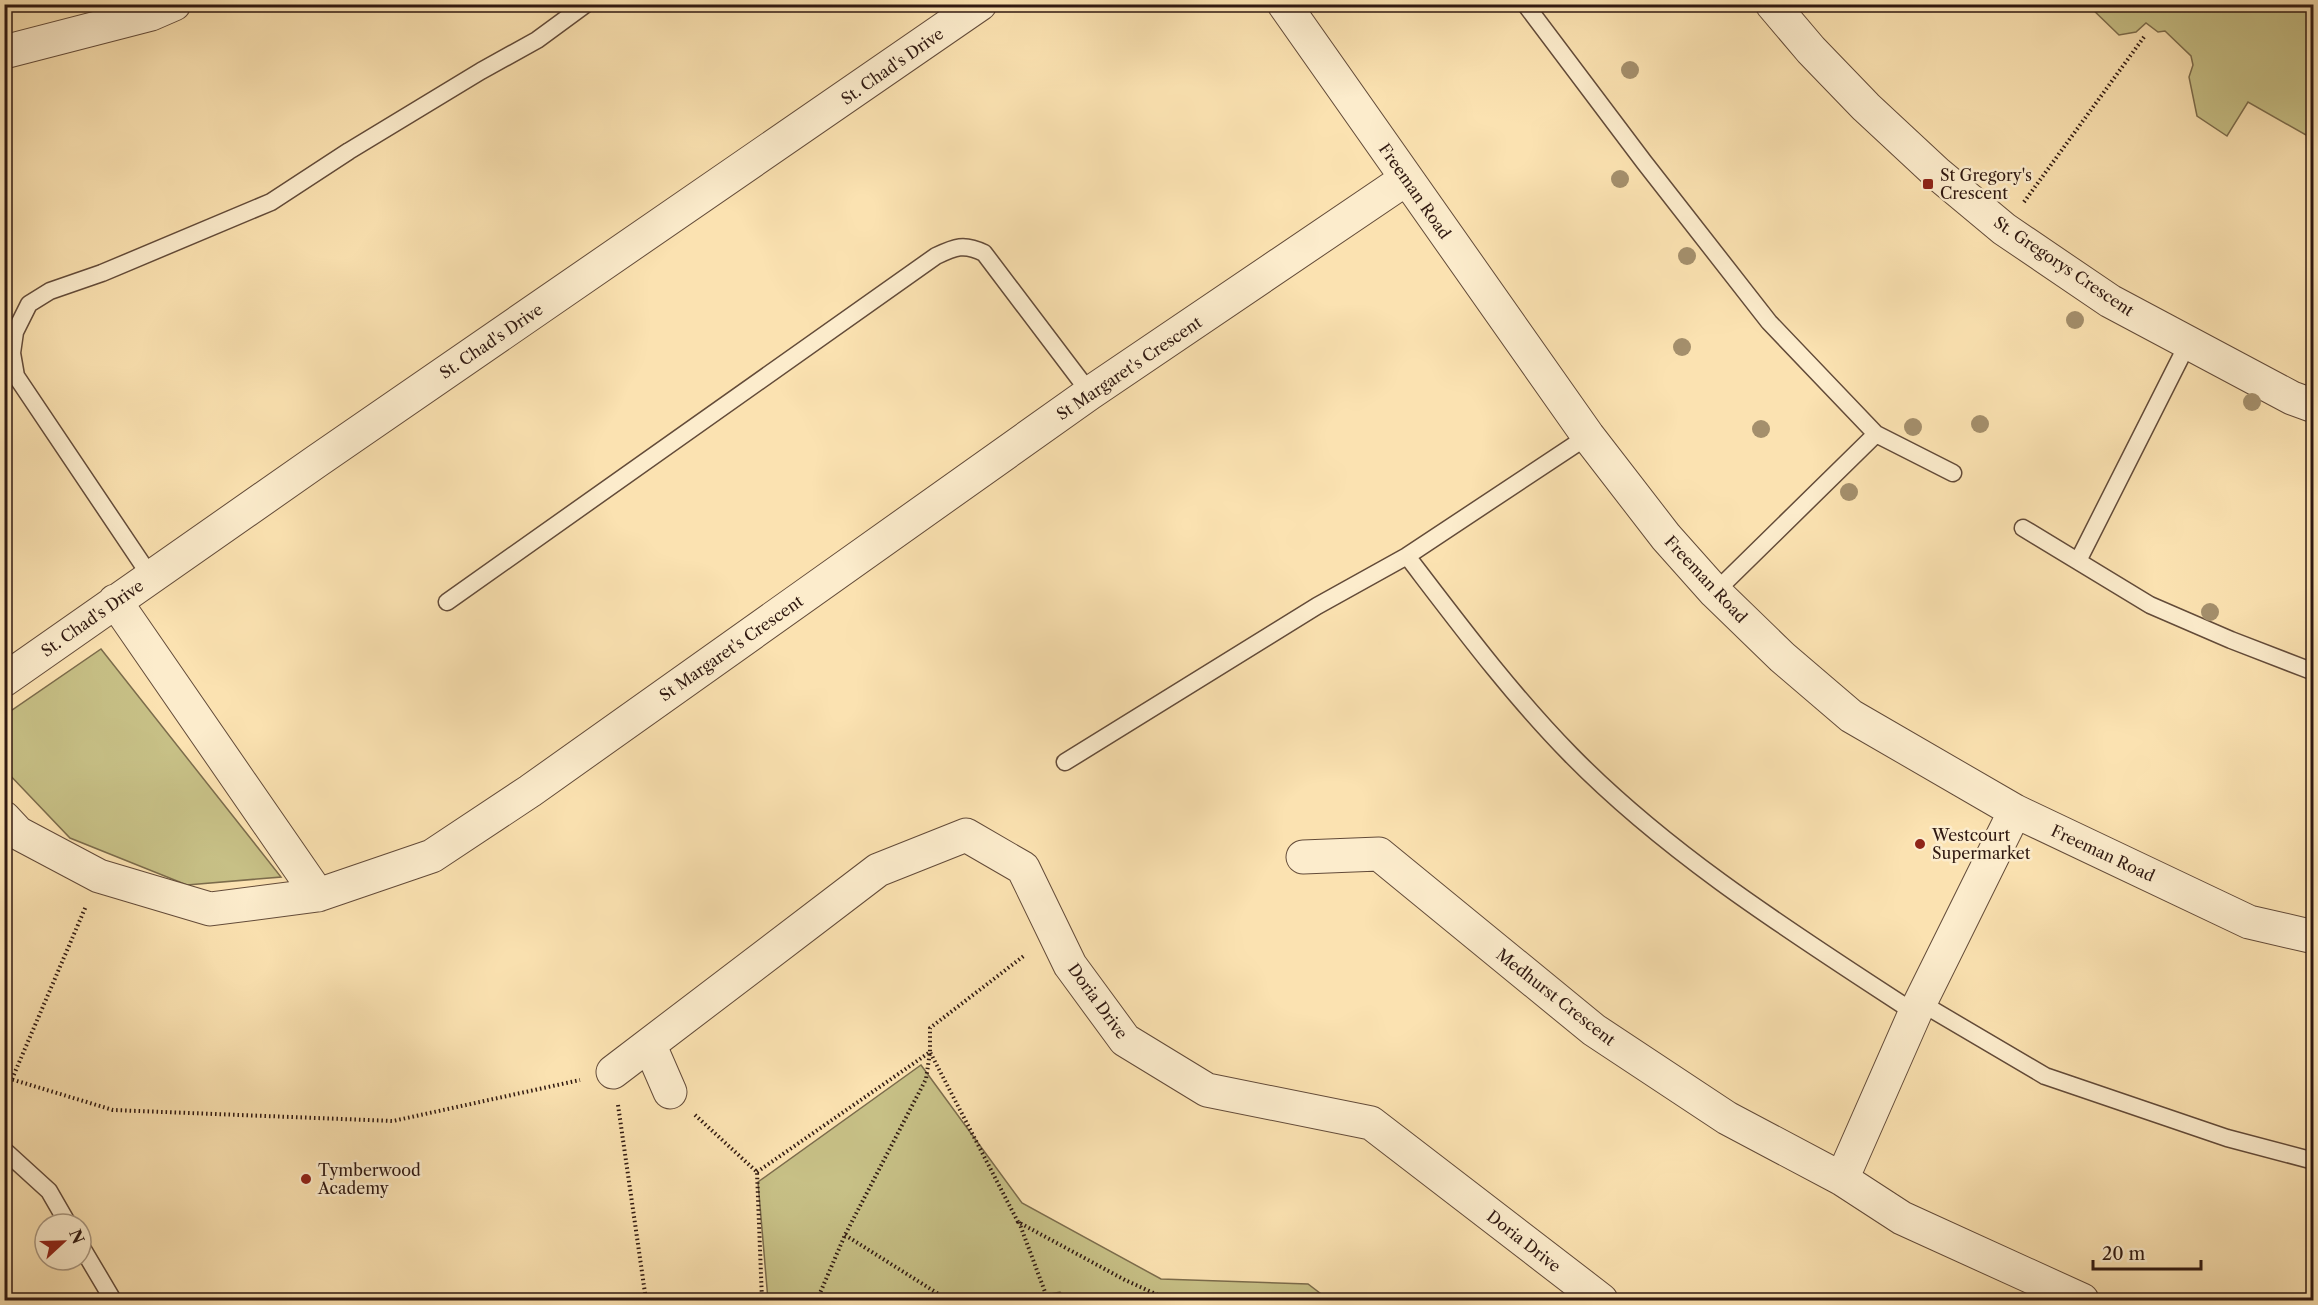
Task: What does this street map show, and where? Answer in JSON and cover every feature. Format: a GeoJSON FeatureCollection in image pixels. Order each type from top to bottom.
{"type":"FeatureCollection","features":[{"type":"Feature","properties":{"kind":"street"},"geometry":{"type":"LineString","coordinates":[[4,52],[150,14],[174,4]]}},
{"type":"Feature","properties":{"kind":"street","name":"St. Chad's Drive"},"geometry":{"type":"LineString","coordinates":[[4,680],[980,4]]}},
{"type":"Feature","properties":{"kind":"street","name":"Freeman Road"},"geometry":{"type":"LineString","coordinates":[[1284,4],[1588,436],[1666,537],[1715,592],[1782,657],[1851,716],[2015,811],[2249,922],[2313,937]]}},
{"type":"Feature","properties":{"kind":"street","name":"St. Gregorys Crescent"},"geometry":{"type":"LineString","coordinates":[[1772,4],[1811,50],[1866,107],[1938,174],[2004,229],[2110,300],[2292,398],[2313,406]]}},
{"type":"Feature","properties":{"kind":"street","name":"St Margaret's Crescent"},"geometry":{"type":"LineString","coordinates":[[4,818],[18,833],[99,876],[210,909],[318,894],[432,856],[540,784],[1090,393],[1406,179]]}},
{"type":"Feature","properties":{"kind":"street"},"geometry":{"type":"LineString","coordinates":[[116,601],[318,894]]}},
{"type":"Feature","properties":{"kind":"street"},"geometry":{"type":"LineString","coordinates":[[1842,1179],[1918,1008],[2015,811]]}},
{"type":"Feature","properties":{"kind":"street","name":"Doria Drive"},"geometry":{"type":"LineString","coordinates":[[614,1072],[878,870],[966,835],[1023,868],[1070,965],[1125,1040],[1207,1090],[1371,1123],[1601,1300]]}},
{"type":"Feature","properties":{"kind":"street","name":"Medhurst Crescent"},"geometry":{"type":"LineString","coordinates":[[1304,857],[1379,854],[1594,1030],[1727,1118],[1842,1179],[1902,1218],[2082,1300]]}},
{"type":"Feature","properties":{"kind":"street"},"geometry":{"type":"LineString","coordinates":[[650,1046],[670,1092]]}},
{"type":"Feature","properties":{"kind":"lane"},"geometry":{"type":"LineString","coordinates":[[151,577],[16,376],[12,353],[15,332],[29,304],[50,291],[102,273],[271,202],[349,151],[537,40],[586,4]]}},
{"type":"Feature","properties":{"kind":"lane"},"geometry":{"type":"LineString","coordinates":[[1525,4],[1769,322],[1876,434],[1953,473]]}},
{"type":"Feature","properties":{"kind":"lane"},"geometry":{"type":"LineString","coordinates":[[447,602],[936,256],[954,248],[971,247],[984,253],[1090,393]]}},
{"type":"Feature","properties":{"kind":"lane"},"geometry":{"type":"LineString","coordinates":[[2078,561],[2188,343]]}},
{"type":"Feature","properties":{"kind":"lane"},"geometry":{"type":"LineString","coordinates":[[1715,592],[1876,434]]}},
{"type":"Feature","properties":{"kind":"lane"},"geometry":{"type":"LineString","coordinates":[[1065,762],[1317,606],[1407,556],[1588,436]]}},
{"type":"Feature","properties":{"kind":"lane"},"geometry":{"type":"LineString","coordinates":[[2023,528],[2150,605],[2313,672]]}},
{"type":"Feature","properties":{"kind":"lane"},"geometry":{"type":"LineString","coordinates":[[1407,556],[1479,651],[1571,755],[1668,842],[1794,934],[1918,1008],[2045,1076],[2227,1138],[2313,1161]]}},
{"type":"Feature","properties":{"kind":"lane"},"geometry":{"type":"LineString","coordinates":[[4,1150],[49,1191],[61,1212]]}},
{"type":"Feature","properties":{"kind":"lane"},"geometry":{"type":"LineString","coordinates":[[93,1266],[113,1300]]}},
{"type":"Feature","properties":{"kind":"path"},"geometry":{"type":"LineString","coordinates":[[2004,229],[2144,37]]}},
{"type":"Feature","properties":{"kind":"path"},"geometry":{"type":"LineString","coordinates":[[12,1079],[99,876]]}},
{"type":"Feature","properties":{"kind":"path"},"geometry":{"type":"LineString","coordinates":[[817,1300],[845,1235],[926,1080],[930,1052],[930,1028],[1054,932]]}},
{"type":"Feature","properties":{"kind":"path"},"geometry":{"type":"LineString","coordinates":[[757,1172],[930,1052]]}},
{"type":"Feature","properties":{"kind":"path"},"geometry":{"type":"LineString","coordinates":[[930,1052],[1018,1222],[1048,1300]]}},
{"type":"Feature","properties":{"kind":"path"},"geometry":{"type":"LineString","coordinates":[[4,1077],[113,1110],[393,1121],[614,1072],[646,1300]]}},
{"type":"Feature","properties":{"kind":"path"},"geometry":{"type":"LineString","coordinates":[[670,1092],[757,1172],[762,1300]]}},
{"type":"Feature","properties":{"kind":"path"},"geometry":{"type":"LineString","coordinates":[[1018,1222],[1125,1280],[1169,1300]]}},
{"type":"Feature","properties":{"kind":"path"},"geometry":{"type":"LineString","coordinates":[[845,1235],[948,1300]]}},
{"type":"Feature","properties":{"kind":"path"},"geometry":{"type":"LineString","coordinates":[[1142,1300],[1160,1296]]}},
{"type":"Feature","properties":{"kind":"path"},"geometry":{"type":"LineString","coordinates":[[1275,1300],[1289,1300]]}},
{"type":"Feature","properties":{"kind":"shaded area"},"geometry":{"type":"Polygon","coordinates":[[[2088,5],[2313,5],[2313,139],[2248,102],[2227,136],[2197,116],[2189,77],[2193,65],[2191,56],[2165,31],[2158,32],[2146,23],[2136,32],[2119,35],[2088,5]]]}},
{"type":"Feature","properties":{"kind":"shaded area"},"geometry":{"type":"Polygon","coordinates":[[[101,649],[281,877],[187,885],[70,838],[5,770],[5,715],[101,649]]]}},
{"type":"Feature","properties":{"kind":"shaded area"},"geometry":{"type":"Polygon","coordinates":[[[921,1065],[1022,1203],[1161,1279],[1308,1284],[1329,1300],[1066,1300],[1060,1292],[1021,1300],[768,1300],[758,1182],[921,1065]]]}},
{"type":"Feature","properties":{"kind":"place","name":"St Gregory's Crescent"},"geometry":{"type":"Point","coordinates":[1928,184]}},
{"type":"Feature","properties":{"kind":"place","name":"Westcourt Supermarket"},"geometry":{"type":"Point","coordinates":[1920,844]}},
{"type":"Feature","properties":{"kind":"place","name":"Tymberwood Academy"},"geometry":{"type":"Point","coordinates":[306,1179]}}]}
